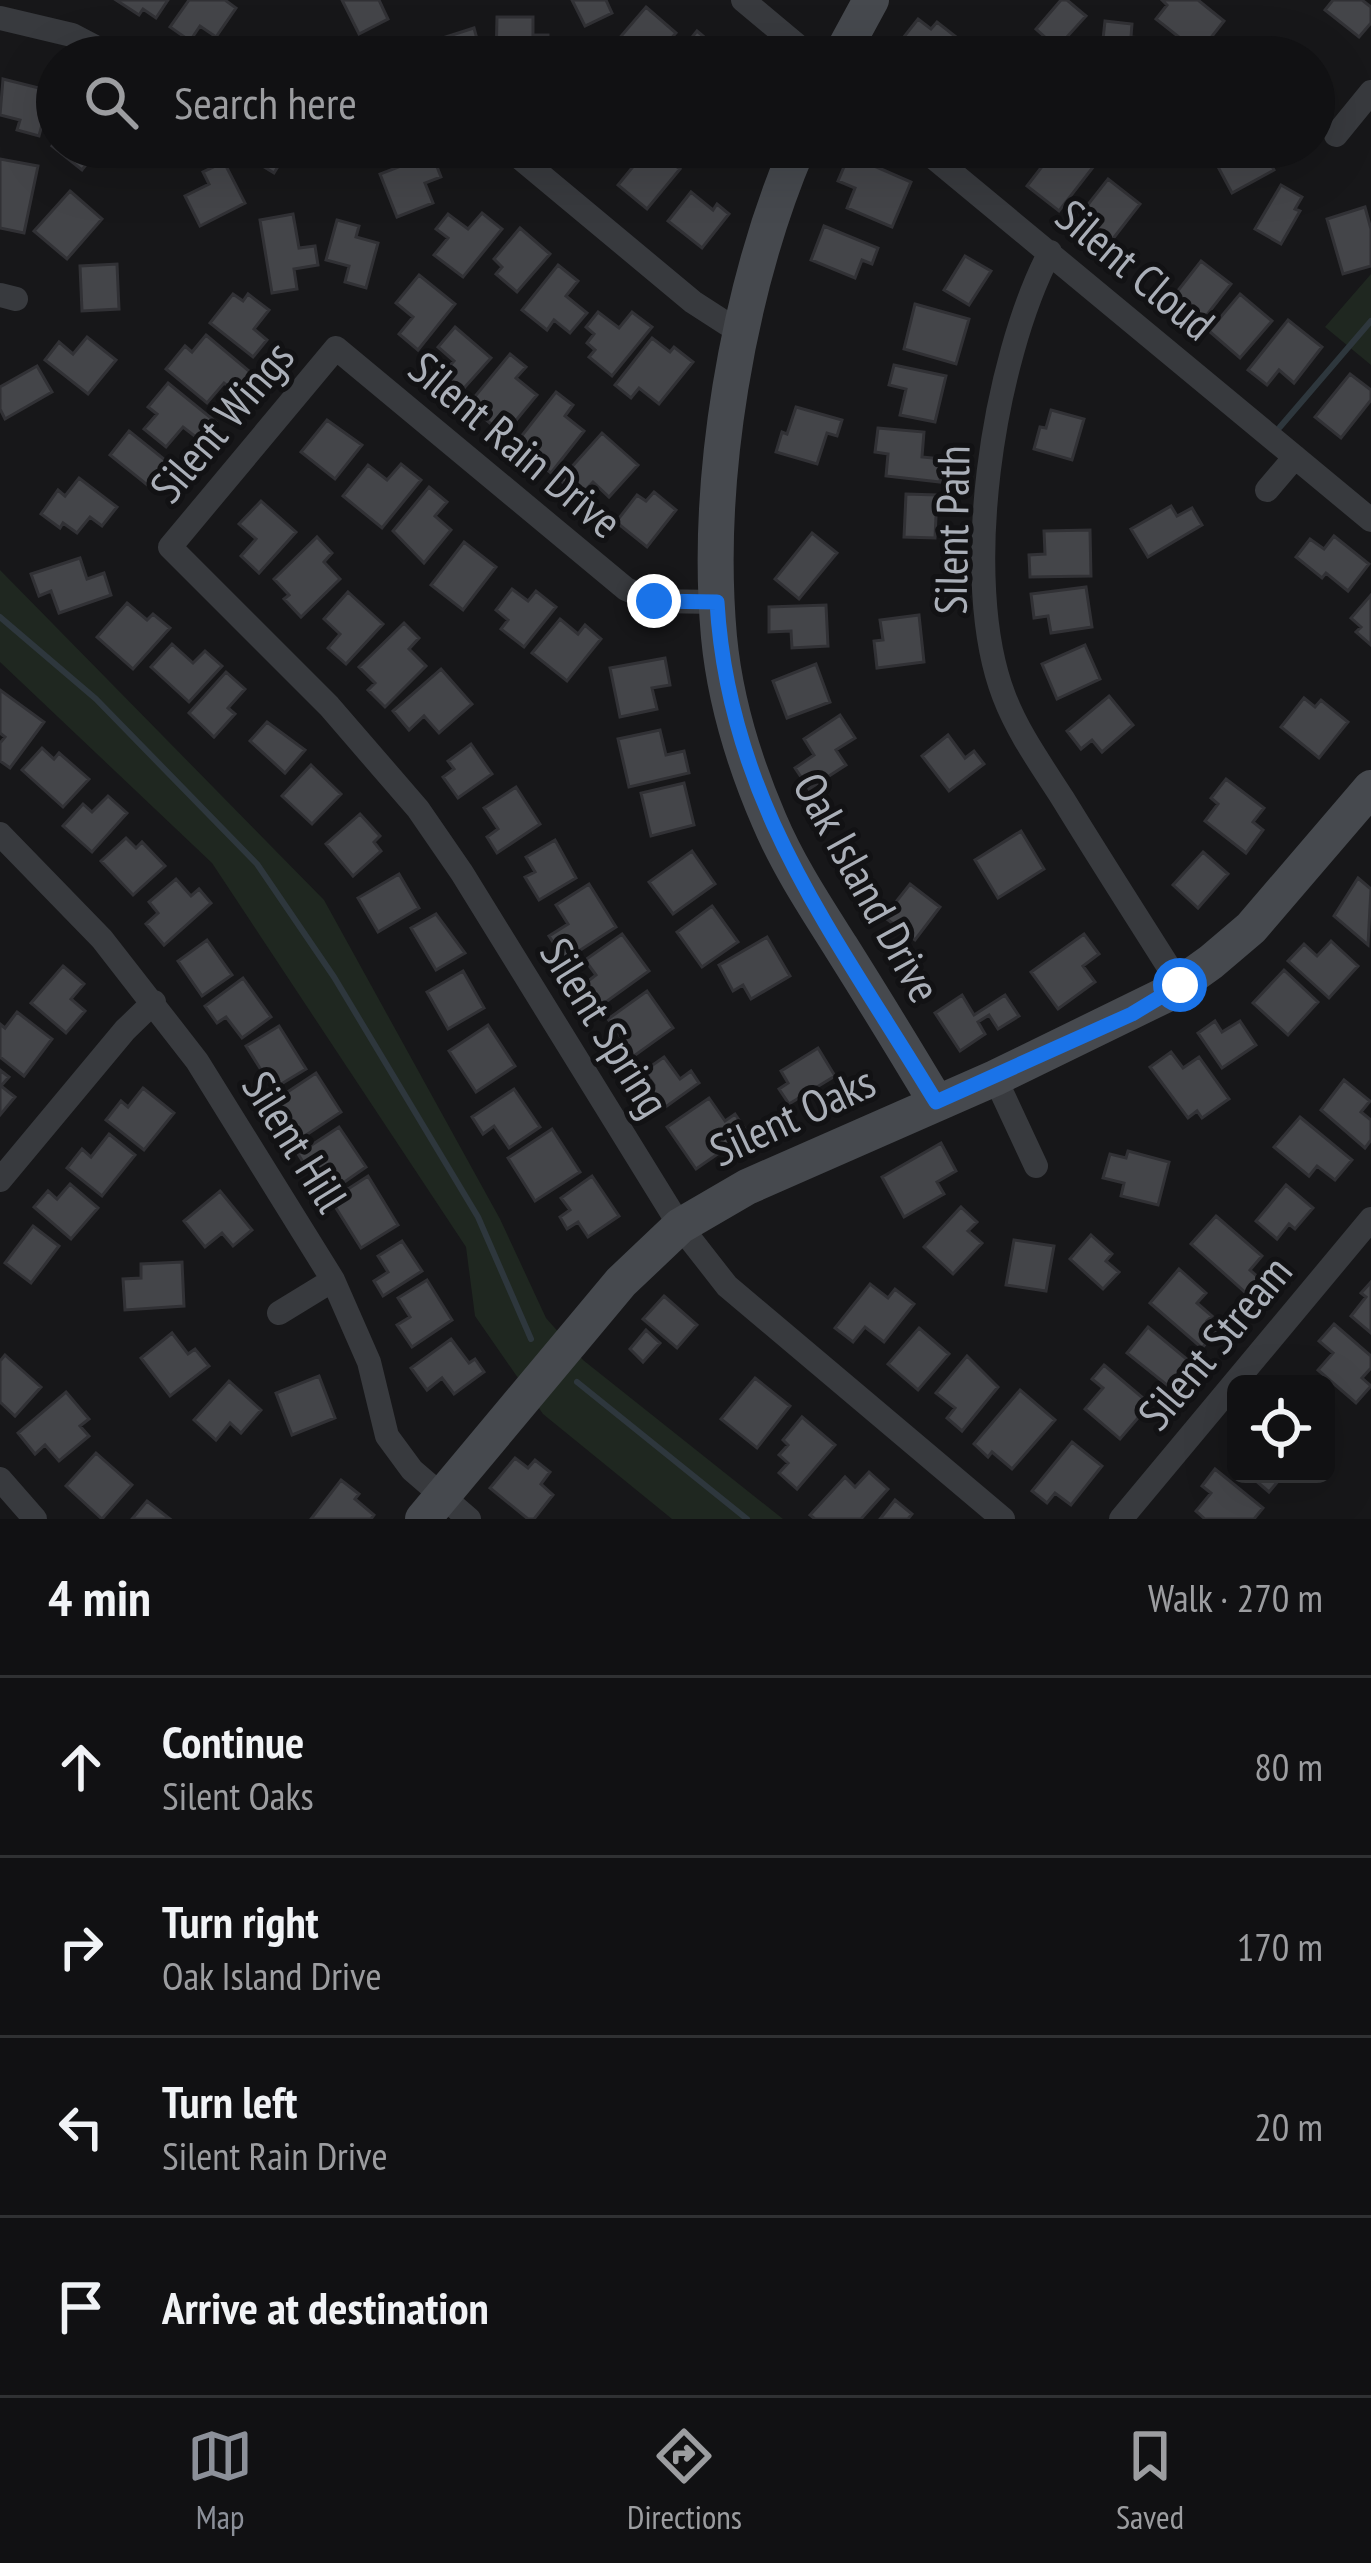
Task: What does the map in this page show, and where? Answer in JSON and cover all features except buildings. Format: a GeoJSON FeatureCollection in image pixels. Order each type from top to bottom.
{"type":"FeatureCollection","features":[{"type":"Feature","properties":{"kind":"street"},"geometry":{"type":"LineString","coordinates":[[743,0],[786,36]]}},
{"type":"Feature","properties":{"kind":"street"},"geometry":{"type":"LineString","coordinates":[[851,36],[871,0]]}},
{"type":"Feature","properties":{"kind":"street"},"geometry":{"type":"LineString","coordinates":[[0,18],[73,36]]}},
{"type":"Feature","properties":{"kind":"street"},"geometry":{"type":"LineString","coordinates":[[1336,135],[1371,92]]}},
{"type":"Feature","properties":{"kind":"street"},"geometry":{"type":"LineString","coordinates":[[532,168],[693,302],[741,333]]}},
{"type":"Feature","properties":{"kind":"street","name":"Oak Island Drive"},"geometry":{"type":"LineString","coordinates":[[789,168],[741,333],[726,421],[715,572],[730,703],[747,765],[800,882],[936,1102]]}},
{"type":"Feature","properties":{"kind":"street","name":"Silent Cloud"},"geometry":{"type":"LineString","coordinates":[[947,168],[1371,520]]}},
{"type":"Feature","properties":{"kind":"street","name":"Silent Path"},"geometry":{"type":"LineString","coordinates":[[1050,251],[1031,287],[1011,349],[990,462],[983,589],[996,672],[1020,729],[1180,985]]}},
{"type":"Feature","properties":{"kind":"street","name":"Silent Rain Drive"},"geometry":{"type":"LineString","coordinates":[[336,348],[626,590],[654,601],[717,602]]}},
{"type":"Feature","properties":{"kind":"street","name":"Silent Wings"},"geometry":{"type":"LineString","coordinates":[[170,547],[336,348]]}},
{"type":"Feature","properties":{"kind":"street"},"geometry":{"type":"LineString","coordinates":[[1267,490],[1295,457]]}},
{"type":"Feature","properties":{"kind":"street","name":"Silent Spring"},"geometry":{"type":"LineString","coordinates":[[170,547],[329,706],[418,809],[463,873],[680,1226],[751,1310],[1003,1519]]}},
{"type":"Feature","properties":{"kind":"street","name":"Silent Oaks"},"geometry":{"type":"LineString","coordinates":[[445,1511],[621,1282],[680,1226],[747,1187],[995,1078],[1132,1014],[1180,985],[1251,928],[1371,788]]}},
{"type":"Feature","properties":{"kind":"street","name":"Silent Hill"},"geometry":{"type":"LineString","coordinates":[[0,835],[102,939],[197,1060],[333,1280],[369,1362],[386,1436],[445,1511]]}},
{"type":"Feature","properties":{"kind":"street"},"geometry":{"type":"LineString","coordinates":[[0,1180],[124,1030],[154,1002]]}},
{"type":"Feature","properties":{"kind":"street"},"geometry":{"type":"LineString","coordinates":[[995,1078],[1036,1166]]}},
{"type":"Feature","properties":{"kind":"street","name":"Silent Stream"},"geometry":{"type":"LineString","coordinates":[[1121,1519],[1371,1219]]}},
{"type":"Feature","properties":{"kind":"street"},"geometry":{"type":"LineString","coordinates":[[279,1313],[333,1280]]}},
{"type":"Feature","properties":{"kind":"street"},"geometry":{"type":"LineString","coordinates":[[0,1479],[34,1519]]}},
{"type":"Feature","properties":{"kind":"shaded area"},"geometry":{"type":"Polygon","coordinates":[[[1371,274],[1371,365],[1325,327],[1371,274]]]}},
{"type":"Feature","properties":{"kind":"shaded area"},"geometry":{"type":"Polygon","coordinates":[[[0,570],[324,900],[500,1219],[546,1318],[583,1360],[783,1519],[672,1519],[543,1414],[475,1316],[466,1247],[212,863],[0,662],[0,570]]]}},
{"type":"Feature","properties":{"kind":"waterway"},"geometry":{"type":"LineString","coordinates":[[1280,427],[1371,321]]}},
{"type":"Feature","properties":{"kind":"waterway"},"geometry":{"type":"LineString","coordinates":[[0,617],[96,699],[257,864],[334,977],[478,1217],[531,1339]]}},
{"type":"Feature","properties":{"kind":"waterway"},"geometry":{"type":"LineString","coordinates":[[577,1382],[747,1519]]}},
{"type":"Feature","properties":{"kind":"route"},"geometry":{"type":"LineString","coordinates":[[654,601],[717,602],[730,703],[747,765],[771,825],[800,882],[936,1102],[1132,1014],[1180,985]]}}]}
